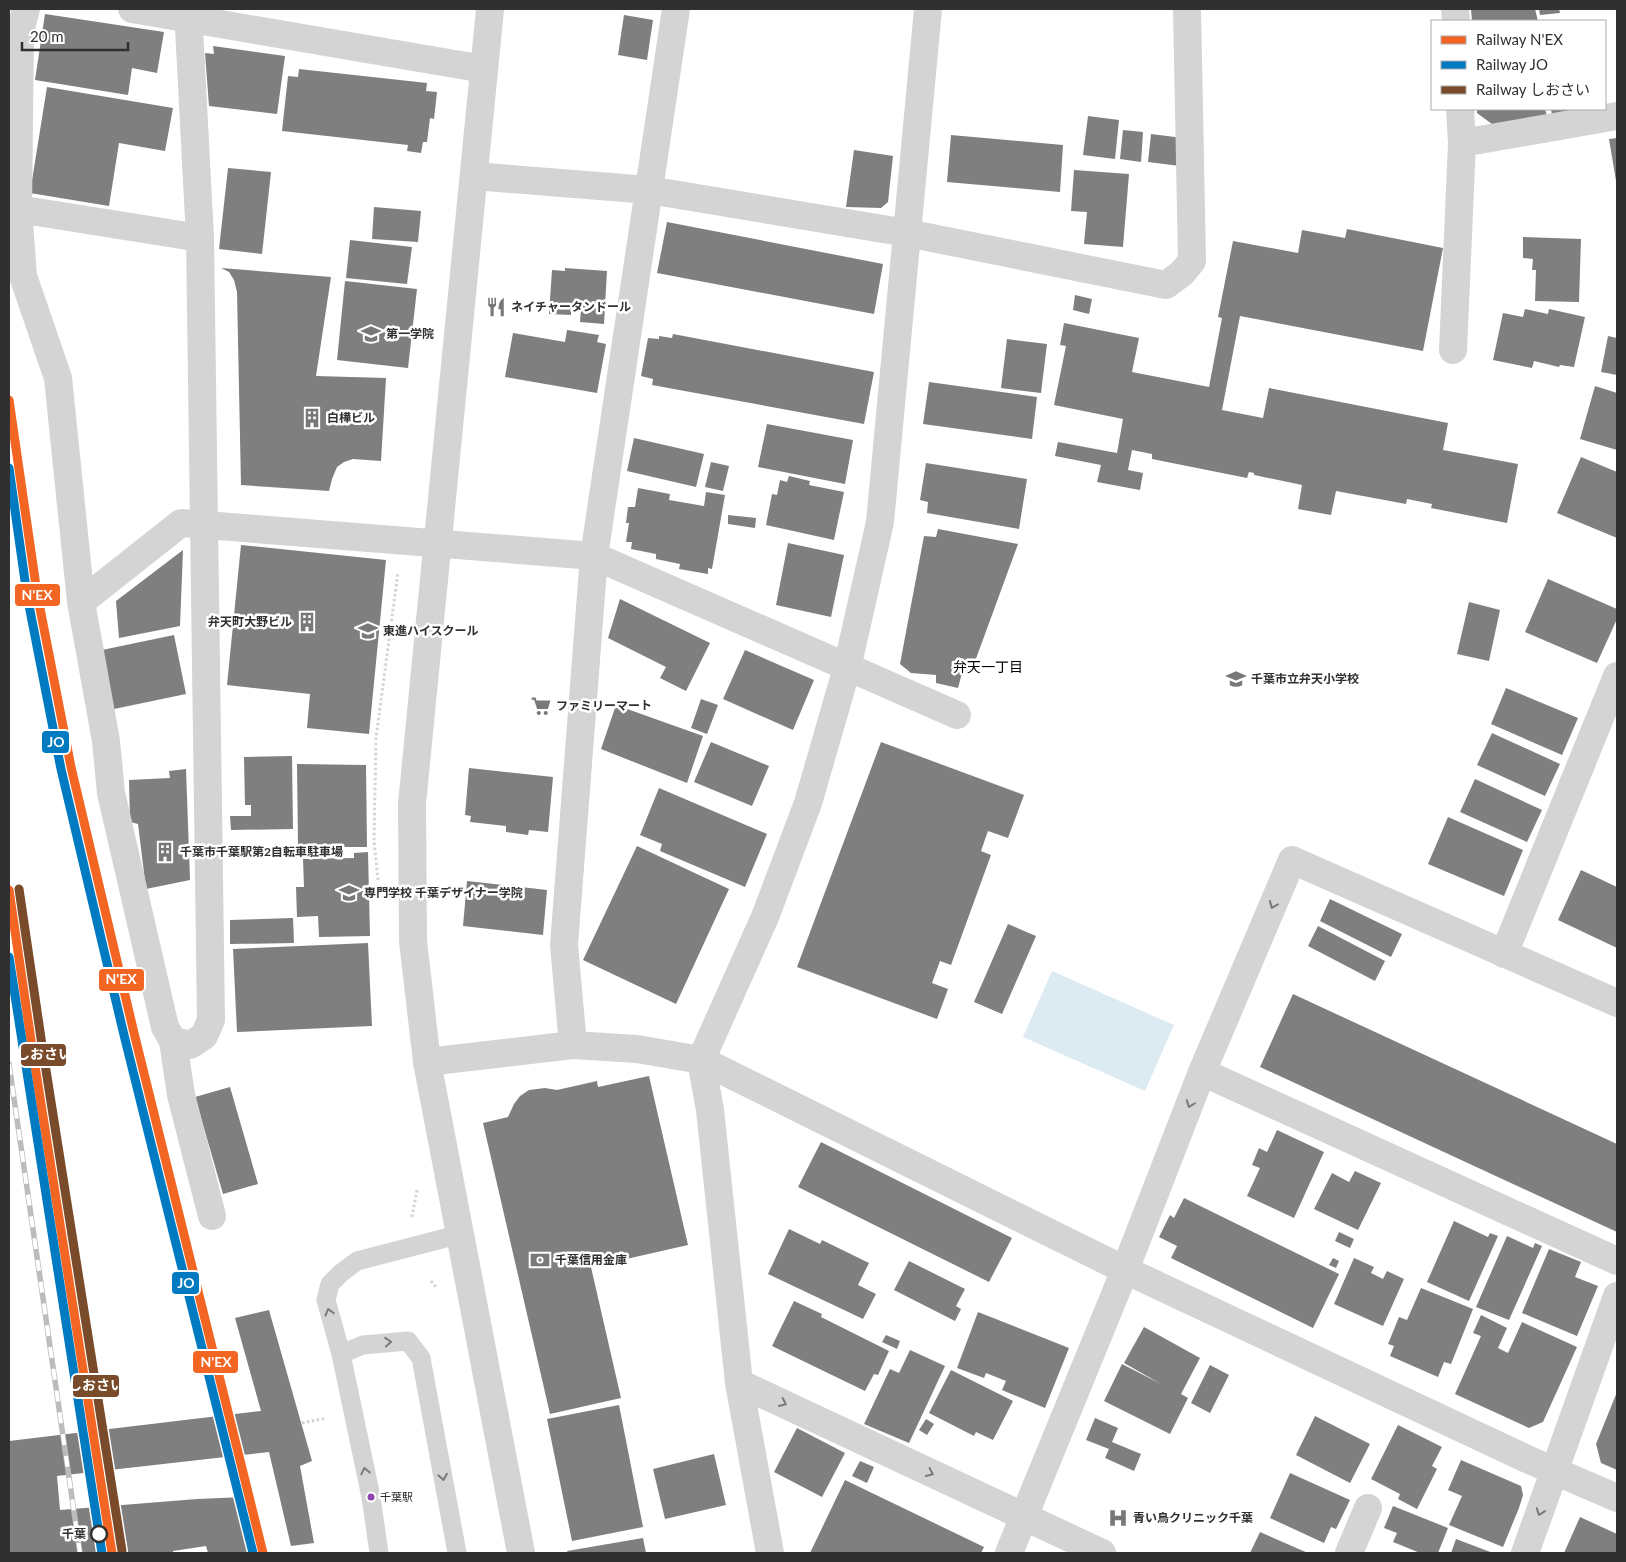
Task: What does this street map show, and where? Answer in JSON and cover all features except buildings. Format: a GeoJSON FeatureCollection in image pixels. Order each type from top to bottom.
{"type":"FeatureCollection","features":[{"type":"Feature","properties":{"kind":"street"},"geometry":{"type":"LineString","coordinates":[[26,9],[20,32],[18,209],[23,276],[58,378],[81,602],[106,741],[111,793],[165,1027],[173,1041],[182,1095],[212,1216]]}},
{"type":"Feature","properties":{"kind":"street"},"geometry":{"type":"LineString","coordinates":[[132,9],[188,13],[484,69]]}},
{"type":"Feature","properties":{"kind":"street"},"geometry":{"type":"LineString","coordinates":[[490,9],[412,804],[413,941],[428,1062],[521,1553]]}},
{"type":"Feature","properties":{"kind":"street"},"geometry":{"type":"LineString","coordinates":[[573,1045],[564,945],[594,556],[676,9]]}},
{"type":"Feature","properties":{"kind":"street"},"geometry":{"type":"LineString","coordinates":[[770,1553],[739,1383],[710,1110],[701,1060],[765,917],[808,803],[847,668],[880,522],[928,9]]}},
{"type":"Feature","properties":{"kind":"street"},"geometry":{"type":"LineString","coordinates":[[474,176],[649,190],[907,233],[1166,285],[1182,273],[1192,261],[1187,9]]}},
{"type":"Feature","properties":{"kind":"street"},"geometry":{"type":"LineString","coordinates":[[173,1041],[190,1045],[204,1036],[211,1020],[200,238],[188,13]]}},
{"type":"Feature","properties":{"kind":"street"},"geometry":{"type":"LineString","coordinates":[[1453,350],[1462,143],[1460,110]]}},
{"type":"Feature","properties":{"kind":"street"},"geometry":{"type":"LineString","coordinates":[[1462,143],[1617,116]]}},
{"type":"Feature","properties":{"kind":"street"},"geometry":{"type":"LineString","coordinates":[[18,209],[200,238]]}},
{"type":"Feature","properties":{"kind":"street"},"geometry":{"type":"LineString","coordinates":[[81,602],[181,523],[594,556],[957,715]]}},
{"type":"Feature","properties":{"kind":"street"},"geometry":{"type":"LineString","coordinates":[[1504,954],[1617,676]]}},
{"type":"Feature","properties":{"kind":"street"},"geometry":{"type":"LineString","coordinates":[[1009,1553],[1125,1270],[1202,1072],[1292,860],[1617,1004]]}},
{"type":"Feature","properties":{"kind":"street"},"geometry":{"type":"LineString","coordinates":[[428,1062],[573,1045],[637,1049],[701,1060],[1125,1270],[1518,1455],[1617,1498]]}},
{"type":"Feature","properties":{"kind":"street"},"geometry":{"type":"LineString","coordinates":[[1202,1072],[1617,1261]]}},
{"type":"Feature","properties":{"kind":"street"},"geometry":{"type":"LineString","coordinates":[[1525,1553],[1617,1296]]}},
{"type":"Feature","properties":{"kind":"street"},"geometry":{"type":"LineString","coordinates":[[739,1383],[1102,1553]]}},
{"type":"Feature","properties":{"kind":"street"},"geometry":{"type":"LineString","coordinates":[[1349,1553],[1368,1508]]}},
{"type":"Feature","properties":{"kind":"lane"},"geometry":{"type":"LineString","coordinates":[[379,1553],[371,1497],[341,1354],[326,1300],[330,1284],[357,1261],[462,1234]]}},
{"type":"Feature","properties":{"kind":"lane"},"geometry":{"type":"LineString","coordinates":[[341,1354],[363,1345],[408,1341],[422,1358],[457,1553]]}},
{"type":"Feature","properties":{"kind":"path"},"geometry":{"type":"LineString","coordinates":[[302,1423],[328,1418]]}},
{"type":"Feature","properties":{"kind":"shaded area"},"geometry":{"type":"Polygon","coordinates":[[[1052,971],[1174,1025],[1145,1091],[1023,1037],[1052,971]]]}},
{"type":"Feature","properties":{"kind":"railway"},"geometry":{"type":"LineString","coordinates":[[9,1064],[80,1553]]}},
{"type":"Feature","properties":{"kind":"rail line","name":"N'EX"},"geometry":{"type":"LineString","coordinates":[[9,400],[37,593],[71,767],[134,1033],[263,1553]]}},
{"type":"Feature","properties":{"kind":"rail line","name":"JO"},"geometry":{"type":"LineString","coordinates":[[9,468],[27,595],[61,769],[124,1035],[253,1553]]}},
{"type":"Feature","properties":{"kind":"rail line","name":"しおさい"},"geometry":{"type":"LineString","coordinates":[[19,889],[122,1551]]}},
{"type":"Feature","properties":{"kind":"rail line","name":"N'EX"},"geometry":{"type":"LineString","coordinates":[[9,890],[112,1553]]}},
{"type":"Feature","properties":{"kind":"rail line","name":"JO"},"geometry":{"type":"LineString","coordinates":[[9,957],[102,1553]]}},
{"type":"Feature","properties":{"kind":"place","name":"ネイチャータンドール"},"geometry":{"type":"Point","coordinates":[496,307]}},
{"type":"Feature","properties":{"kind":"place","name":"第一学院"},"geometry":{"type":"Point","coordinates":[371,334]}},
{"type":"Feature","properties":{"kind":"place","name":"白樺ビル"},"geometry":{"type":"Point","coordinates":[312,418]}},
{"type":"Feature","properties":{"kind":"place","name":"弁天町大野ビル"},"geometry":{"type":"Point","coordinates":[307,622]}},
{"type":"Feature","properties":{"kind":"place","name":"東進ハイスクール"},"geometry":{"type":"Point","coordinates":[368,631]}},
{"type":"Feature","properties":{"kind":"place","name":"千葉市立弁天小学校"},"geometry":{"type":"Point","coordinates":[1236,679]}},
{"type":"Feature","properties":{"kind":"place","name":"ファミリーマート"},"geometry":{"type":"Point","coordinates":[541,706]}},
{"type":"Feature","properties":{"kind":"place","name":"千葉市千葉駅第2自転車駐車場"},"geometry":{"type":"Point","coordinates":[165,852]}},
{"type":"Feature","properties":{"kind":"place","name":"専門学校 千葉デザイナー学院"},"geometry":{"type":"Point","coordinates":[349,893]}},
{"type":"Feature","properties":{"kind":"place","name":"千葉信用金庫"},"geometry":{"type":"Point","coordinates":[540,1260]}},
{"type":"Feature","properties":{"kind":"place","name":"千葉駅"},"geometry":{"type":"Point","coordinates":[371,1497]}},
{"type":"Feature","properties":{"kind":"place","name":"青い鳥クリニック千葉"},"geometry":{"type":"Point","coordinates":[1118,1518]}},
{"type":"Feature","properties":{"kind":"place","name":"千葉"},"geometry":{"type":"Point","coordinates":[99,1534]}},
{"type":"Feature","properties":{"kind":"district","name":"弁天一丁目"},"geometry":{"type":"Point","coordinates":[988,667]}}]}
